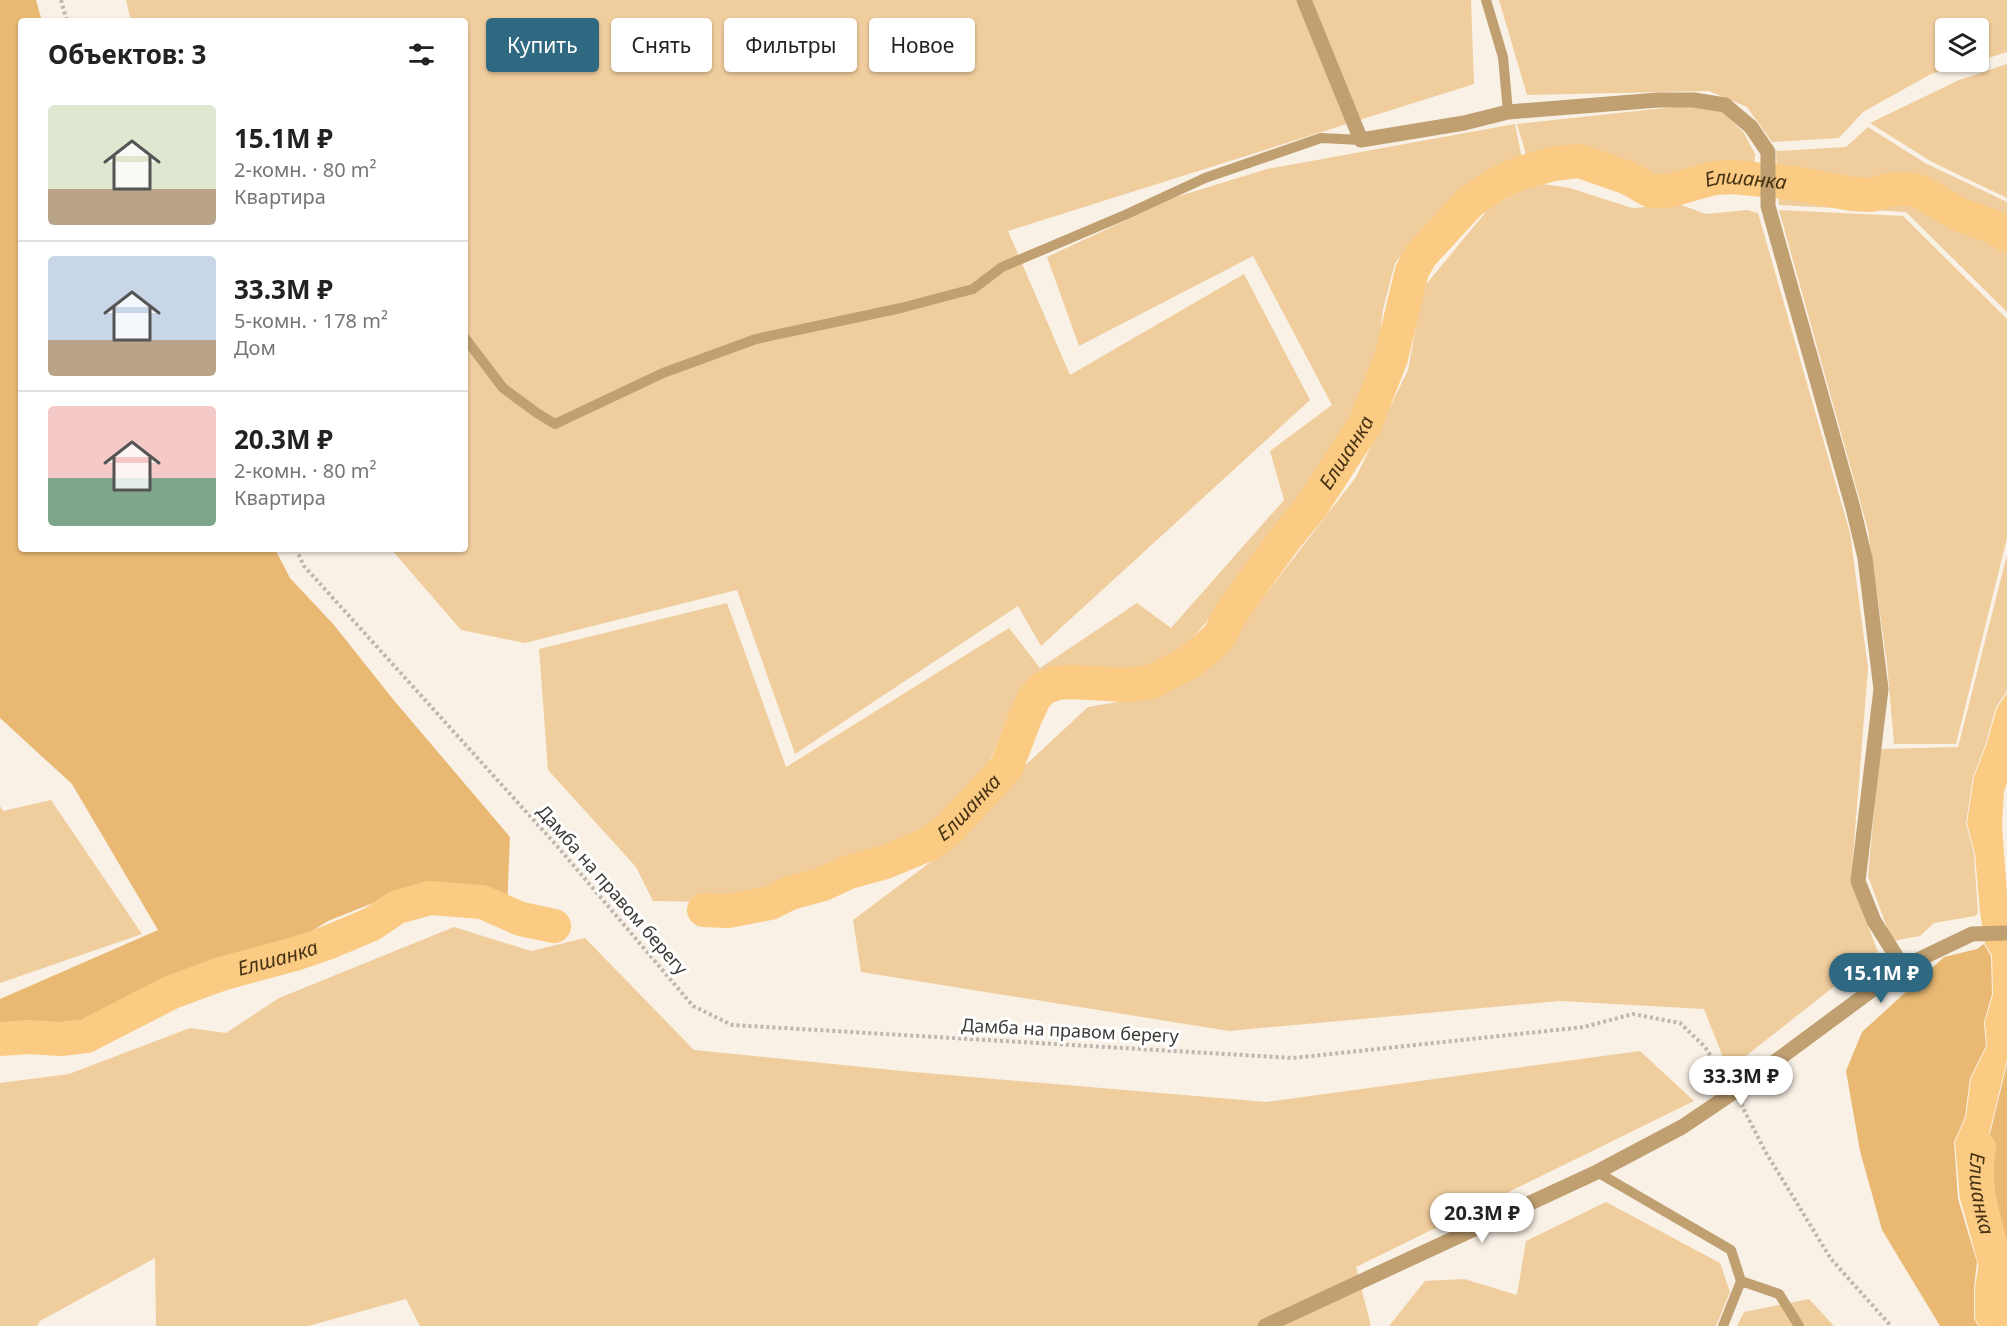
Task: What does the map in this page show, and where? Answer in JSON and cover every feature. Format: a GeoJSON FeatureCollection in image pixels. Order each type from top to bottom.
{"type":"FeatureCollection","features":[{"type":"Feature","properties":{"kind":"street"},"geometry":{"type":"LineString","coordinates":[[1304,0],[1361,140],[1464,123],[1508,112],[1600,104],[1694,100],[1725,105],[1751,127],[1768,152],[1768,206],[1865,558],[1881,688],[1858,881],[1874,921],[1903,967]]}},
{"type":"Feature","properties":{"kind":"street"},"geometry":{"type":"LineString","coordinates":[[1265,1326],[1597,1172],[1682,1127],[1734,1092],[1903,967],[1972,934],[2007,933]]}},
{"type":"Feature","properties":{"kind":"lane"},"geometry":{"type":"LineString","coordinates":[[1486,0],[1503,57],[1508,112]]}},
{"type":"Feature","properties":{"kind":"lane"},"geometry":{"type":"LineString","coordinates":[[468,342],[504,388],[555,424],[663,373],[756,339],[901,308],[973,289],[1002,267],[1205,178],[1321,138],[1361,140]]}},
{"type":"Feature","properties":{"kind":"lane"},"geometry":{"type":"LineString","coordinates":[[1597,1172],[1731,1250],[1741,1281],[1723,1326]]}},
{"type":"Feature","properties":{"kind":"lane"},"geometry":{"type":"LineString","coordinates":[[1741,1281],[1779,1294],[1799,1326]]}},
{"type":"Feature","properties":{"kind":"path"},"geometry":{"type":"LineString","coordinates":[[61,0],[66,18]]}},
{"type":"Feature","properties":{"kind":"path","name":"Дамба на правом берегу"},"geometry":{"type":"LineString","coordinates":[[297,552],[304,566],[557,846],[693,1006],[732,1025],[1293,1058],[1584,1027],[1633,1014],[1680,1023],[1705,1047],[1734,1092],[1765,1151],[1831,1259],[1891,1326]]}},
{"type":"Feature","properties":{"kind":"shaded area"},"geometry":{"type":"Polygon","coordinates":[[[0,0],[36,0],[41,18],[18,18],[18,552],[277,552],[290,578],[334,625],[392,698],[510,837],[507,909],[469,890],[383,899],[328,921],[293,943],[265,954],[216,961],[124,998],[82,1026],[53,1034],[14,1032],[0,1034],[0,999],[158,930],[72,784],[0,718],[0,0]]]}},
{"type":"Feature","properties":{"kind":"shaded area"},"geometry":{"type":"Polygon","coordinates":[[[126,0],[1471,0],[1474,84],[1008,231],[1070,375],[1244,274],[1310,400],[1041,646],[1018,606],[795,754],[737,590],[525,643],[461,630],[394,552],[468,552],[468,18],[130,18],[126,0]]]}},
{"type":"Feature","properties":{"kind":"shaded area"},"geometry":{"type":"Polygon","coordinates":[[[1499,0],[2007,0],[2007,52],[1989,58],[1989,18],[1935,18],[1935,72],[1938,72],[1863,112],[1839,138],[1772,142],[1747,107],[1709,91],[1527,95],[1499,0]]]}},
{"type":"Feature","properties":{"kind":"shaded area"},"geometry":{"type":"Polygon","coordinates":[[[2007,64],[2007,198],[1932,162],[1870,123],[1959,80],[1989,72],[1989,70],[2007,64]]]}},
{"type":"Feature","properties":{"kind":"shaded area"},"geometry":{"type":"Polygon","coordinates":[[[1692,105],[1723,112],[1744,133],[1755,154],[1754,179],[1729,174],[1645,187],[1611,170],[1568,156],[1528,162],[1517,124],[1692,105]]]}},
{"type":"Feature","properties":{"kind":"shaded area"},"geometry":{"type":"Polygon","coordinates":[[[1515,124],[1523,163],[1501,170],[1463,189],[1429,221],[1395,263],[1383,309],[1378,349],[1361,397],[1311,485],[1251,568],[1188,644],[1154,669],[1128,677],[1097,679],[1059,677],[1026,689],[1006,721],[990,761],[969,788],[930,827],[899,846],[848,860],[796,882],[754,896],[713,902],[653,901],[636,867],[548,770],[539,649],[727,603],[786,767],[1009,628],[1040,668],[1137,603],[1171,628],[1284,500],[1270,451],[1332,405],[1253,256],[1079,346],[1047,257],[1176,197],[1267,169],[1515,124]]]}},
{"type":"Feature","properties":{"kind":"shaded area"},"geometry":{"type":"Polygon","coordinates":[[[1868,127],[1925,163],[2007,202],[2007,312],[1906,212],[1779,205],[1776,151],[1846,147],[1868,127]]]}},
{"type":"Feature","properties":{"kind":"shaded area"},"geometry":{"type":"Polygon","coordinates":[[[1536,183],[1570,188],[1632,208],[1681,205],[1706,214],[1747,210],[1758,213],[1850,533],[1868,668],[1851,881],[1878,952],[1728,1070],[1704,1009],[1560,1001],[1229,1031],[861,972],[853,920],[940,855],[1005,784],[1088,707],[1146,697],[1223,650],[1356,477],[1408,370],[1423,288],[1490,207],[1536,183]]]}},
{"type":"Feature","properties":{"kind":"shaded area"},"geometry":{"type":"Polygon","coordinates":[[[1779,210],[1903,216],[2007,319],[2007,538],[1956,744],[1894,744],[1887,663],[1868,530],[1779,210]]]}},
{"type":"Feature","properties":{"kind":"shaded area"},"geometry":{"type":"Polygon","coordinates":[[[2007,555],[2007,691],[1996,707],[1973,777],[1966,823],[1974,854],[1978,913],[1975,916],[1934,923],[1920,936],[1892,941],[1868,876],[1880,749],[1958,747],[2007,555]]]}},
{"type":"Feature","properties":{"kind":"shaded area"},"geometry":{"type":"Polygon","coordinates":[[[2007,693],[2007,783],[2004,791],[2002,825],[2007,895],[2007,1060],[1977,1183],[1982,1221],[2007,1280],[2007,1326],[1979,1326],[1975,1318],[1975,1288],[1979,1262],[1960,1199],[1955,1142],[1966,1117],[1971,1078],[1987,1046],[1985,1022],[1993,994],[1992,955],[1985,944],[1975,854],[1967,823],[1974,777],[1997,708],[2007,693]]]}},
{"type":"Feature","properties":{"kind":"shaded area"},"geometry":{"type":"Polygon","coordinates":[[[51,800],[142,934],[0,983],[0,806],[3,811],[51,800]]]}},
{"type":"Feature","properties":{"kind":"shaded area"},"geometry":{"type":"Polygon","coordinates":[[[454,927],[531,951],[585,938],[694,1050],[902,1071],[1266,1102],[1640,1051],[1694,1101],[1356,1267],[1371,1326],[420,1326],[406,1299],[308,1326],[156,1326],[155,1258],[40,1321],[37,1326],[0,1326],[0,1083],[69,1074],[190,1028],[226,1033],[279,998],[454,927]]]}},
{"type":"Feature","properties":{"kind":"shaded area"},"geometry":{"type":"Polygon","coordinates":[[[1984,944],[1991,956],[1992,994],[1984,1022],[1986,1046],[1970,1078],[1965,1117],[1954,1142],[1958,1199],[1977,1262],[1974,1318],[1978,1326],[1940,1326],[1882,1230],[1860,1151],[1846,1071],[1862,1032],[1944,957],[1977,949],[1984,944]]]}},
{"type":"Feature","properties":{"kind":"shaded area"},"geometry":{"type":"Polygon","coordinates":[[[2007,1064],[2007,1277],[1984,1221],[1978,1183],[2007,1064]]]}},
{"type":"Feature","properties":{"kind":"shaded area"},"geometry":{"type":"Polygon","coordinates":[[[1606,1202],[1720,1263],[1730,1292],[1716,1326],[1389,1326],[1425,1281],[1464,1279],[1517,1295],[1526,1241],[1606,1202]]]}},
{"type":"Feature","properties":{"kind":"shaded area"},"geometry":{"type":"Polygon","coordinates":[[[1809,1299],[1834,1326],[1737,1326],[1744,1312],[1809,1299]]]}},
{"type":"Feature","properties":{"kind":"waterway","name":"Елшанка"},"geometry":{"type":"LineString","coordinates":[[704,910],[728,911],[770,903],[790,893],[823,884],[849,872],[885,862],[929,844],[948,830],[1006,768],[1025,718],[1034,699],[1042,689],[1056,683],[1125,685],[1151,682],[1188,663],[1206,649],[1220,635],[1236,606],[1312,506],[1365,424],[1391,358],[1412,271],[1421,255],[1470,202],[1495,185],[1520,173],[1553,164],[1579,161],[1628,178],[1651,191],[1668,191],[1714,178],[1733,177],[1793,183],[1852,194],[1871,195],[1892,189],[1910,189],[1923,193],[1958,214],[1992,226],[2007,235]]}},
{"type":"Feature","properties":{"kind":"waterway","name":"Елшанка"},"geometry":{"type":"LineString","coordinates":[[0,1039],[28,1037],[61,1039],[86,1036],[172,992],[221,974],[327,943],[372,924],[397,907],[430,898],[482,902],[521,919],[554,926]]}},
{"type":"Feature","properties":{"kind":"waterway","name":"Елшанка"},"geometry":{"type":"LineString","coordinates":[[1979,1148],[1978,1192],[2000,1292],[2007,1311]]}}]}
